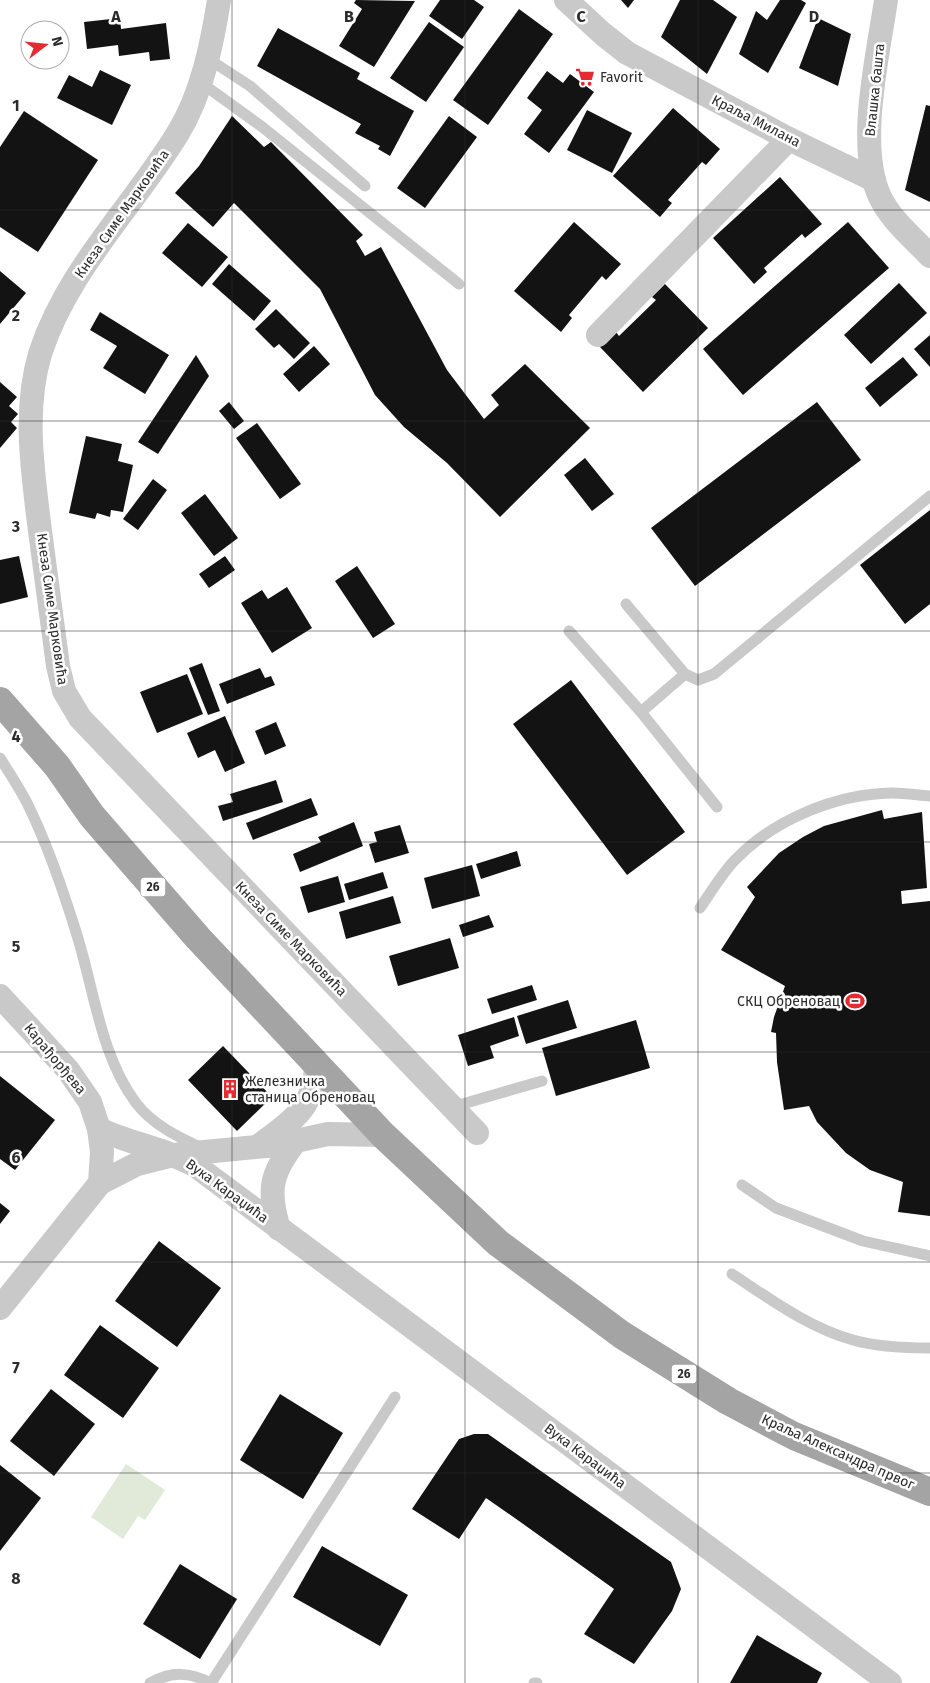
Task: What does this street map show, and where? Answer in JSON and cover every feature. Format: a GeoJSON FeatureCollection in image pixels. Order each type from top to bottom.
{"type":"FeatureCollection","features":[{"type":"Feature","properties":{"kind":"main road","name":"26"},"geometry":{"type":"LineString","coordinates":[[0,701],[57,766],[92,816],[142,875],[316,1066],[382,1135]]}},
{"type":"Feature","properties":{"kind":"main road","name":"Краља Александра првог"},"geometry":{"type":"LineString","coordinates":[[382,1135],[498,1243],[622,1335],[728,1401],[794,1436],[930,1492]]}},
{"type":"Feature","properties":{"kind":"street","name":"Кнеза Симе Марковића"},"geometry":{"type":"LineString","coordinates":[[220,0],[200,82],[179,133],[80,271],[58,310],[40,355],[31,406],[31,457],[58,666],[64,691],[80,718],[476,1133]]}},
{"type":"Feature","properties":{"kind":"street","name":"Краља Милана"},"geometry":{"type":"LineString","coordinates":[[566,0],[602,34],[627,53],[789,139],[874,180]]}},
{"type":"Feature","properties":{"kind":"street","name":"Влашка башта"},"geometry":{"type":"LineString","coordinates":[[874,180],[869,138],[886,0]]}},
{"type":"Feature","properties":{"kind":"street"},"geometry":{"type":"LineString","coordinates":[[598,334],[789,139]]}},
{"type":"Feature","properties":{"kind":"street"},"geometry":{"type":"LineString","coordinates":[[874,180],[880,198],[891,215],[930,256]]}},
{"type":"Feature","properties":{"kind":"street","name":"Карађорђева"},"geometry":{"type":"LineString","coordinates":[[0,996],[72,1076],[90,1102],[99,1129],[102,1152],[100,1183]]}},
{"type":"Feature","properties":{"kind":"street"},"geometry":{"type":"LineString","coordinates":[[260,1145],[288,1124],[309,1101],[315,1085],[316,1066]]}},
{"type":"Feature","properties":{"kind":"street"},"geometry":{"type":"LineString","coordinates":[[99,1129],[131,1143],[173,1155]]}},
{"type":"Feature","properties":{"kind":"street"},"geometry":{"type":"LineString","coordinates":[[0,1308],[100,1183],[137,1164],[173,1155],[260,1145],[277,1145],[342,1133],[382,1135]]}},
{"type":"Feature","properties":{"kind":"street","name":"Вука Караџића"},"geometry":{"type":"LineString","coordinates":[[279,1229],[273,1208],[272,1184],[281,1161],[295,1142]]}},
{"type":"Feature","properties":{"kind":"street","name":"Вука Караџића"},"geometry":{"type":"LineString","coordinates":[[173,1155],[196,1166],[890,1683]]}},
{"type":"Feature","properties":{"kind":"lane"},"geometry":{"type":"LineString","coordinates":[[207,58],[250,86],[365,186]]}},
{"type":"Feature","properties":{"kind":"lane"},"geometry":{"type":"LineString","coordinates":[[200,82],[261,126],[459,284]]}},
{"type":"Feature","properties":{"kind":"lane"},"geometry":{"type":"LineString","coordinates":[[626,604],[685,674],[698,680],[714,674],[930,496]]}},
{"type":"Feature","properties":{"kind":"lane"},"geometry":{"type":"LineString","coordinates":[[569,631],[641,712],[718,807]]}},
{"type":"Feature","properties":{"kind":"lane"},"geometry":{"type":"LineString","coordinates":[[641,712],[685,674]]}},
{"type":"Feature","properties":{"kind":"lane"},"geometry":{"type":"LineString","coordinates":[[0,758],[29,806],[50,858],[76,931],[108,1047],[129,1091],[150,1117],[164,1128],[210,1152]]}},
{"type":"Feature","properties":{"kind":"lane"},"geometry":{"type":"LineString","coordinates":[[700,908],[734,862],[755,841],[799,816],[824,806],[869,796],[891,793],[930,796]]}},
{"type":"Feature","properties":{"kind":"lane"},"geometry":{"type":"LineString","coordinates":[[452,1107],[542,1081]]}},
{"type":"Feature","properties":{"kind":"lane"},"geometry":{"type":"LineString","coordinates":[[742,1185],[776,1208],[863,1242],[930,1256]]}},
{"type":"Feature","properties":{"kind":"lane"},"geometry":{"type":"LineString","coordinates":[[732,1274],[780,1306],[815,1324],[854,1340],[909,1348],[930,1348]]}},
{"type":"Feature","properties":{"kind":"lane"},"geometry":{"type":"LineString","coordinates":[[150,1683],[162,1676],[194,1674],[211,1683],[395,1397]]}},
{"type":"Feature","properties":{"kind":"green space"},"geometry":{"type":"Polygon","coordinates":[[[126,1464],[165,1490],[145,1520],[138,1516],[123,1539],[91,1517],[126,1464]]]}},
{"type":"Feature","properties":{"kind":"building"},"geometry":{"type":"Polygon","coordinates":[[[356,0],[415,1],[374,67],[339,46],[362,9],[354,3],[356,0]]]}},
{"type":"Feature","properties":{"kind":"building"},"geometry":{"type":"Polygon","coordinates":[[[440,0],[474,0],[484,7],[462,39],[429,16],[440,0]]]}},
{"type":"Feature","properties":{"kind":"building"},"geometry":{"type":"Polygon","coordinates":[[[621,0],[634,0],[628,8],[621,0]]]}},
{"type":"Feature","properties":{"kind":"building"},"geometry":{"type":"Polygon","coordinates":[[[680,0],[713,0],[737,17],[707,74],[661,37],[680,0]]]}},
{"type":"Feature","properties":{"kind":"building"},"geometry":{"type":"Polygon","coordinates":[[[780,0],[801,0],[806,3],[768,73],[739,54],[756,11],[767,20],[780,0]]]}},
{"type":"Feature","properties":{"kind":"building"},"geometry":{"type":"Polygon","coordinates":[[[519,9],[553,34],[488,125],[453,100],[519,9]]]}},
{"type":"Feature","properties":{"kind":"building"},"geometry":{"type":"Polygon","coordinates":[[[120,18],[121,29],[166,23],[170,59],[150,61],[149,52],[119,56],[118,45],[87,49],[84,22],[120,18]]]}},
{"type":"Feature","properties":{"kind":"building"},"geometry":{"type":"Polygon","coordinates":[[[818,18],[851,34],[838,86],[799,68],[818,18]]]}},
{"type":"Feature","properties":{"kind":"building"},"geometry":{"type":"Polygon","coordinates":[[[429,22],[464,47],[426,102],[390,78],[429,22]]]}},
{"type":"Feature","properties":{"kind":"building"},"geometry":{"type":"Polygon","coordinates":[[[278,28],[360,73],[357,79],[414,111],[390,156],[378,149],[380,146],[355,133],[361,124],[257,66],[278,28]]]}},
{"type":"Feature","properties":{"kind":"building"},"geometry":{"type":"Polygon","coordinates":[[[100,70],[131,85],[112,125],[57,98],[69,75],[92,87],[100,70]]]}},
{"type":"Feature","properties":{"kind":"building"},"geometry":{"type":"Polygon","coordinates":[[[547,71],[563,83],[570,74],[594,92],[549,153],[524,134],[542,110],[527,98],[547,71]]]}},
{"type":"Feature","properties":{"kind":"building"},"geometry":{"type":"Polygon","coordinates":[[[926,105],[930,106],[930,202],[905,190],[926,105]]]}},
{"type":"Feature","properties":{"kind":"building"},"geometry":{"type":"Polygon","coordinates":[[[673,108],[720,149],[706,165],[702,162],[668,200],[672,203],[660,217],[613,176],[673,108]]]}},
{"type":"Feature","properties":{"kind":"building"},"geometry":{"type":"Polygon","coordinates":[[[587,110],[632,133],[612,173],[567,150],[587,110]]]}},
{"type":"Feature","properties":{"kind":"building"},"geometry":{"type":"Polygon","coordinates":[[[24,111],[98,160],[38,252],[0,227],[0,147],[24,111]]]}},
{"type":"Feature","properties":{"kind":"building"},"geometry":{"type":"Polygon","coordinates":[[[232,116],[264,147],[271,142],[363,235],[356,241],[365,256],[381,247],[447,370],[484,419],[499,405],[491,395],[525,364],[590,428],[500,517],[447,463],[404,427],[375,395],[320,289],[234,203],[213,227],[175,193],[199,166],[232,116]]]}},
{"type":"Feature","properties":{"kind":"building"},"geometry":{"type":"Polygon","coordinates":[[[449,116],[477,137],[425,208],[397,188],[449,116]]]}},
{"type":"Feature","properties":{"kind":"building"},"geometry":{"type":"Polygon","coordinates":[[[780,177],[822,224],[805,238],[802,234],[764,268],[767,272],[754,284],[713,238],[780,177]]]}},
{"type":"Feature","properties":{"kind":"building"},"geometry":{"type":"Polygon","coordinates":[[[574,222],[621,264],[606,280],[602,276],[569,315],[572,318],[561,332],[514,291],[574,222]]]}},
{"type":"Feature","properties":{"kind":"building"},"geometry":{"type":"Polygon","coordinates":[[[848,222],[889,268],[743,395],[703,349],[848,222]]]}},
{"type":"Feature","properties":{"kind":"building"},"geometry":{"type":"Polygon","coordinates":[[[188,223],[228,257],[202,287],[162,253],[188,223]]]}},
{"type":"Feature","properties":{"kind":"building"},"geometry":{"type":"Polygon","coordinates":[[[229,264],[271,301],[254,321],[212,284],[229,264]]]}},
{"type":"Feature","properties":{"kind":"building"},"geometry":{"type":"Polygon","coordinates":[[[0,271],[26,293],[0,324],[0,271]]]}},
{"type":"Feature","properties":{"kind":"building"},"geometry":{"type":"Polygon","coordinates":[[[899,283],[927,313],[871,364],[844,335],[899,283]]]}},
{"type":"Feature","properties":{"kind":"building"},"geometry":{"type":"Polygon","coordinates":[[[665,284],[708,328],[643,392],[600,347],[616,332],[619,336],[656,300],[652,297],[665,284]]]}},
{"type":"Feature","properties":{"kind":"building"},"geometry":{"type":"Polygon","coordinates":[[[276,309],[310,343],[294,359],[279,344],[274,348],[255,329],[276,309]]]}},
{"type":"Feature","properties":{"kind":"building"},"geometry":{"type":"Polygon","coordinates":[[[100,312],[169,355],[145,394],[103,368],[117,346],[90,330],[100,312]]]}},
{"type":"Feature","properties":{"kind":"building"},"geometry":{"type":"Polygon","coordinates":[[[930,335],[930,367],[914,349],[930,335]]]}},
{"type":"Feature","properties":{"kind":"building"},"geometry":{"type":"Polygon","coordinates":[[[314,346],[330,364],[299,392],[283,374],[314,346]]]}},
{"type":"Feature","properties":{"kind":"building"},"geometry":{"type":"Polygon","coordinates":[[[196,355],[209,376],[158,454],[138,442],[196,355]]]}},
{"type":"Feature","properties":{"kind":"building"},"geometry":{"type":"Polygon","coordinates":[[[903,357],[918,375],[880,407],[865,388],[903,357]]]}},
{"type":"Feature","properties":{"kind":"building"},"geometry":{"type":"Polygon","coordinates":[[[0,382],[17,397],[9,406],[18,414],[11,422],[17,428],[0,448],[0,382]]]}},
{"type":"Feature","properties":{"kind":"building"},"geometry":{"type":"Polygon","coordinates":[[[229,402],[244,421],[234,429],[219,411],[229,402]]]}},
{"type":"Feature","properties":{"kind":"building"},"geometry":{"type":"Polygon","coordinates":[[[817,402],[861,460],[695,586],[651,528],[817,402]]]}},
{"type":"Feature","properties":{"kind":"building"},"geometry":{"type":"Polygon","coordinates":[[[257,423],[301,484],[280,499],[236,438],[257,423]]]}},
{"type":"Feature","properties":{"kind":"building"},"geometry":{"type":"Polygon","coordinates":[[[86,436],[122,444],[118,461],[133,465],[123,512],[111,510],[110,517],[97,513],[95,519],[69,513],[86,436]]]}},
{"type":"Feature","properties":{"kind":"building"},"geometry":{"type":"Polygon","coordinates":[[[585,458],[614,494],[592,511],[564,475],[585,458]]]}},
{"type":"Feature","properties":{"kind":"building"},"geometry":{"type":"Polygon","coordinates":[[[153,479],[167,490],[138,530],[123,519],[153,479]]]}},
{"type":"Feature","properties":{"kind":"building"},"geometry":{"type":"Polygon","coordinates":[[[205,494],[238,538],[214,556],[181,513],[205,494]]]}},
{"type":"Feature","properties":{"kind":"building"},"geometry":{"type":"Polygon","coordinates":[[[930,510],[930,604],[905,624],[860,565],[930,510]]]}},
{"type":"Feature","properties":{"kind":"building"},"geometry":{"type":"Polygon","coordinates":[[[19,556],[28,597],[0,604],[0,560],[19,556]]]}},
{"type":"Feature","properties":{"kind":"building"},"geometry":{"type":"Polygon","coordinates":[[[225,556],[235,570],[209,588],[199,574],[225,556]]]}},
{"type":"Feature","properties":{"kind":"building"},"geometry":{"type":"Polygon","coordinates":[[[357,566],[395,624],[373,638],[335,581],[357,566]]]}},
{"type":"Feature","properties":{"kind":"building"},"geometry":{"type":"Polygon","coordinates":[[[287,587],[312,628],[272,653],[241,603],[262,590],[268,599],[287,587]]]}},
{"type":"Feature","properties":{"kind":"building"},"geometry":{"type":"Polygon","coordinates":[[[202,663],[220,711],[208,715],[189,668],[202,663]]]}},
{"type":"Feature","properties":{"kind":"building"},"geometry":{"type":"Polygon","coordinates":[[[260,668],[265,678],[271,676],[275,685],[227,704],[219,684],[260,668]]]}},
{"type":"Feature","properties":{"kind":"building"},"geometry":{"type":"Polygon","coordinates":[[[187,674],[203,714],[157,733],[140,692],[187,674]]]}},
{"type":"Feature","properties":{"kind":"building"},"geometry":{"type":"Polygon","coordinates":[[[571,680],[685,832],[627,875],[513,724],[571,680]]]}},
{"type":"Feature","properties":{"kind":"building"},"geometry":{"type":"Polygon","coordinates":[[[225,716],[245,763],[225,772],[215,750],[198,758],[187,733],[225,716]]]}},
{"type":"Feature","properties":{"kind":"building"},"geometry":{"type":"Polygon","coordinates":[[[276,722],[286,746],[265,755],[255,731],[276,722]]]}},
{"type":"Feature","properties":{"kind":"building"},"geometry":{"type":"Polygon","coordinates":[[[276,780],[283,802],[223,821],[218,806],[233,802],[230,794],[276,780]]]}},
{"type":"Feature","properties":{"kind":"building"},"geometry":{"type":"Polygon","coordinates":[[[311,798],[318,815],[253,840],[246,823],[311,798]]]}},
{"type":"Feature","properties":{"kind":"building","name":"СКЦ Обреновац"},"geometry":{"type":"Polygon","coordinates":[[[882,810],[884,819],[922,812],[927,888],[901,891],[902,904],[930,901],[930,1216],[898,1212],[903,1182],[870,1170],[846,1153],[817,1122],[809,1106],[784,1110],[777,1062],[776,1033],[771,1032],[785,986],[721,950],[755,897],[747,887],[779,853],[824,826],[882,810]]]}},
{"type":"Feature","properties":{"kind":"building"},"geometry":{"type":"Polygon","coordinates":[[[354,822],[363,846],[300,872],[293,854],[321,842],[318,837],[354,822]]]}},
{"type":"Feature","properties":{"kind":"building"},"geometry":{"type":"Polygon","coordinates":[[[400,825],[409,853],[375,863],[369,844],[377,842],[374,832],[400,825]]]}},
{"type":"Feature","properties":{"kind":"building"},"geometry":{"type":"Polygon","coordinates":[[[517,851],[521,866],[481,879],[476,864],[517,851]]]}},
{"type":"Feature","properties":{"kind":"building"},"geometry":{"type":"Polygon","coordinates":[[[472,865],[480,896],[432,909],[424,878],[472,865]]]}},
{"type":"Feature","properties":{"kind":"building"},"geometry":{"type":"Polygon","coordinates":[[[383,872],[388,888],[349,900],[344,884],[383,872]]]}},
{"type":"Feature","properties":{"kind":"building"},"geometry":{"type":"Polygon","coordinates":[[[338,876],[345,902],[308,913],[300,887],[338,876]]]}},
{"type":"Feature","properties":{"kind":"building"},"geometry":{"type":"Polygon","coordinates":[[[393,896],[401,923],[346,939],[339,912],[393,896]]]}},
{"type":"Feature","properties":{"kind":"building"},"geometry":{"type":"Polygon","coordinates":[[[489,915],[494,927],[463,937],[459,925],[489,915]]]}},
{"type":"Feature","properties":{"kind":"building"},"geometry":{"type":"Polygon","coordinates":[[[450,938],[459,968],[398,986],[389,956],[450,938]]]}},
{"type":"Feature","properties":{"kind":"building"},"geometry":{"type":"Polygon","coordinates":[[[532,985],[537,1000],[492,1014],[487,999],[532,985]]]}},
{"type":"Feature","properties":{"kind":"building"},"geometry":{"type":"Polygon","coordinates":[[[568,1000],[577,1028],[526,1044],[517,1016],[568,1000]]]}},
{"type":"Feature","properties":{"kind":"building"},"geometry":{"type":"Polygon","coordinates":[[[514,1017],[519,1036],[490,1046],[494,1058],[468,1066],[458,1035],[514,1017]]]}},
{"type":"Feature","properties":{"kind":"building"},"geometry":{"type":"Polygon","coordinates":[[[636,1020],[650,1068],[556,1096],[542,1048],[636,1020]]]}},
{"type":"Feature","properties":{"kind":"building","name":"Железничка станица Обреновац"},"geometry":{"type":"Polygon","coordinates":[[[223,1046],[272,1097],[237,1131],[188,1080],[223,1046]]]}},
{"type":"Feature","properties":{"kind":"building"},"geometry":{"type":"Polygon","coordinates":[[[0,1076],[55,1120],[15,1170],[0,1159],[0,1076]]]}},
{"type":"Feature","properties":{"kind":"building"},"geometry":{"type":"Polygon","coordinates":[[[0,1203],[10,1211],[0,1224],[0,1203]]]}},
{"type":"Feature","properties":{"kind":"building"},"geometry":{"type":"Polygon","coordinates":[[[159,1241],[221,1288],[177,1347],[115,1301],[159,1241]]]}},
{"type":"Feature","properties":{"kind":"building"},"geometry":{"type":"Polygon","coordinates":[[[100,1325],[159,1368],[123,1418],[64,1375],[100,1325]]]}},
{"type":"Feature","properties":{"kind":"building"},"geometry":{"type":"Polygon","coordinates":[[[51,1389],[95,1424],[54,1476],[10,1441],[51,1389]]]}},
{"type":"Feature","properties":{"kind":"building"},"geometry":{"type":"Polygon","coordinates":[[[280,1394],[343,1433],[303,1499],[240,1460],[280,1394]]]}},
{"type":"Feature","properties":{"kind":"building"},"geometry":{"type":"Polygon","coordinates":[[[474,1434],[488,1434],[671,1562],[681,1589],[672,1611],[634,1664],[584,1634],[614,1589],[519,1521],[486,1498],[459,1539],[412,1509],[459,1439],[474,1434]]]}},
{"type":"Feature","properties":{"kind":"building"},"geometry":{"type":"Polygon","coordinates":[[[0,1465],[41,1498],[0,1551],[0,1465]]]}},
{"type":"Feature","properties":{"kind":"building"},"geometry":{"type":"Polygon","coordinates":[[[322,1546],[408,1595],[380,1646],[293,1597],[322,1546]]]}},
{"type":"Feature","properties":{"kind":"building"},"geometry":{"type":"Polygon","coordinates":[[[180,1564],[237,1599],[200,1659],[143,1624],[180,1564]]]}},
{"type":"Feature","properties":{"kind":"building"},"geometry":{"type":"Polygon","coordinates":[[[757,1635],[822,1673],[817,1683],[730,1683],[757,1635]]]}},
{"type":"Feature","properties":{"kind":"place","name":"Favorit"},"geometry":{"type":"Point","coordinates":[585,77]}},
{"type":"Feature","properties":{"kind":"place","name":"СКЦ Обреновац"},"geometry":{"type":"Point","coordinates":[855,1001]}},
{"type":"Feature","properties":{"kind":"place","name":"Железничка станица Обреновац"},"geometry":{"type":"Point","coordinates":[230,1089]}}]}
